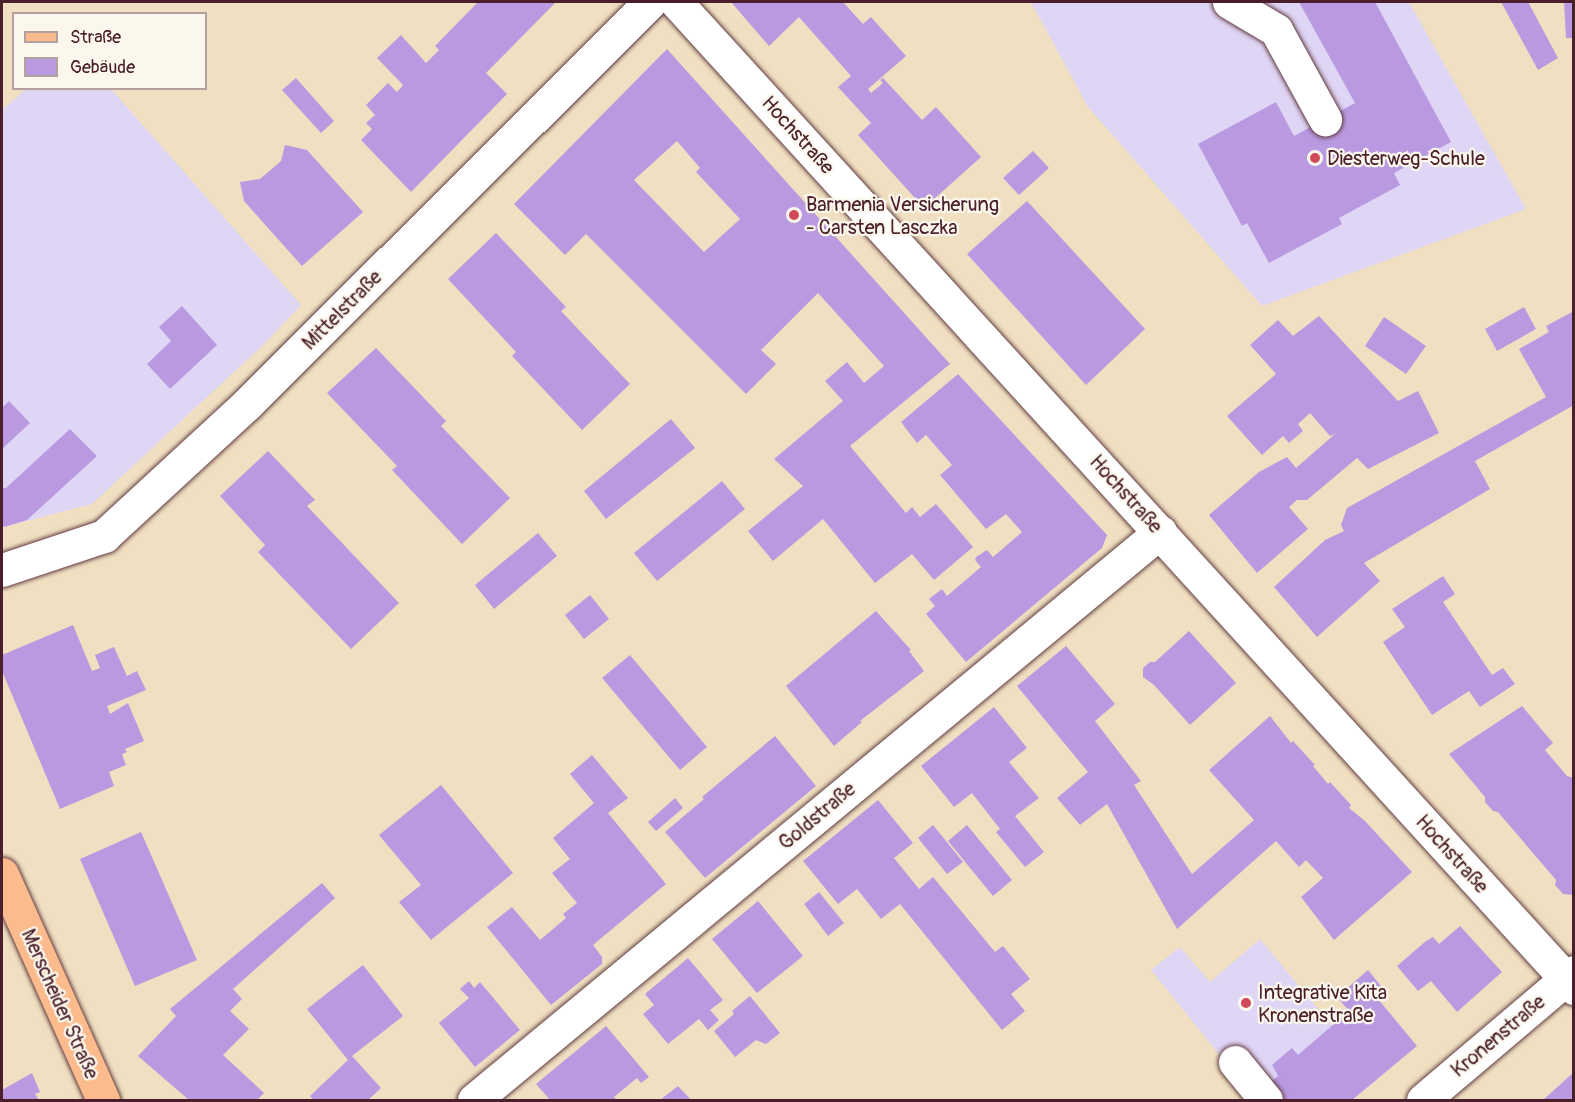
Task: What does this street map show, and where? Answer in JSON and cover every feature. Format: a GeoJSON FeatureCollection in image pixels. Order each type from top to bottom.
{"type":"FeatureCollection","features":[{"type":"Feature","properties":{"kind":"main road","name":"Merscheider Straße"},"geometry":{"type":"LineString","coordinates":[[2,874],[103,1101]]}},
{"type":"Feature","properties":{"kind":"street","name":"Mittelstraße"},"geometry":{"type":"LineString","coordinates":[[2,570],[104,536],[247,404],[650,2]]}},
{"type":"Feature","properties":{"kind":"street","name":"Hochstraße"},"geometry":{"type":"LineString","coordinates":[[676,2],[1571,980]]}},
{"type":"Feature","properties":{"kind":"street"},"geometry":{"type":"LineString","coordinates":[[1229,2],[1276,30],[1325,119]]}},
{"type":"Feature","properties":{"kind":"street","name":"Goldstraße"},"geometry":{"type":"LineString","coordinates":[[474,1101],[1160,532]]}},
{"type":"Feature","properties":{"kind":"street","name":"Kronenstraße"},"geometry":{"type":"LineString","coordinates":[[1423,1101],[1571,980]]}},
{"type":"Feature","properties":{"kind":"street"},"geometry":{"type":"LineString","coordinates":[[1235,1062],[1266,1101]]}},
{"type":"Feature","properties":{"kind":"shaded area","name":"Diesterweg-Schule"},"geometry":{"type":"Polygon","coordinates":[[[1031,2],[1409,2],[1526,209],[1262,306],[1088,107],[1031,2]]]}},
{"type":"Feature","properties":{"kind":"shaded area"},"geometry":{"type":"Polygon","coordinates":[[[25,90],[112,90],[301,305],[263,345],[92,504],[4,527],[2,524],[2,110],[25,90]]]}},
{"type":"Feature","properties":{"kind":"shaded area","name":"Integrative Kita Kronenstraße"},"geometry":{"type":"Polygon","coordinates":[[[1260,939],[1377,1080],[1352,1100],[1256,1100],[1151,970],[1180,947],[1210,982],[1260,939]]]}},
{"type":"Feature","properties":{"kind":"building"},"geometry":{"type":"Polygon","coordinates":[[[478,2],[556,2],[486,73],[507,94],[411,192],[361,140],[372,129],[366,123],[375,115],[366,105],[388,83],[397,92],[403,85],[377,58],[401,35],[426,63],[439,50],[435,46],[478,2]]]}},
{"type":"Feature","properties":{"kind":"building"},"geometry":{"type":"Polygon","coordinates":[[[731,2],[843,2],[863,24],[871,17],[906,56],[868,89],[871,93],[883,83],[880,80],[883,78],[922,120],[936,107],[981,157],[924,208],[858,135],[871,123],[838,87],[851,76],[799,17],[769,46],[731,2]]]}},
{"type":"Feature","properties":{"kind":"building"},"geometry":{"type":"Polygon","coordinates":[[[1299,2],[1375,2],[1451,142],[1394,173],[1400,185],[1339,218],[1342,224],[1269,263],[1247,223],[1242,226],[1198,144],[1276,102],[1294,136],[1355,103],[1299,2]]]}},
{"type":"Feature","properties":{"kind":"building"},"geometry":{"type":"Polygon","coordinates":[[[1501,2],[1528,2],[1558,58],[1538,70],[1501,2]]]}},
{"type":"Feature","properties":{"kind":"building"},"geometry":{"type":"Polygon","coordinates":[[[1564,2],[1574,2],[1574,38],[1566,38],[1564,2]]]}},
{"type":"Feature","properties":{"kind":"building"},"geometry":{"type":"Polygon","coordinates":[[[667,49],[950,364],[850,446],[906,513],[912,507],[920,517],[936,504],[973,547],[934,580],[912,554],[875,583],[823,519],[773,561],[748,531],[803,486],[774,459],[843,401],[825,381],[847,362],[864,383],[884,366],[818,293],[761,350],[776,364],[746,394],[586,234],[565,255],[514,204],[667,49]],[[677,141],[634,180],[704,252],[740,219],[696,172],[700,168],[677,141]]]}},
{"type":"Feature","properties":{"kind":"building"},"geometry":{"type":"Polygon","coordinates":[[[296,78],[334,121],[321,133],[282,90],[296,78]]]}},
{"type":"Feature","properties":{"kind":"building"},"geometry":{"type":"Polygon","coordinates":[[[285,145],[307,150],[363,212],[302,266],[244,201],[240,182],[260,179],[281,161],[285,145]]]}},
{"type":"Feature","properties":{"kind":"building"},"geometry":{"type":"Polygon","coordinates":[[[1033,151],[1049,168],[1019,195],[1003,178],[1033,151]]]}},
{"type":"Feature","properties":{"kind":"building"},"geometry":{"type":"Polygon","coordinates":[[[1027,201],[1145,329],[1086,385],[967,254],[1027,201]]]}},
{"type":"Feature","properties":{"kind":"building"},"geometry":{"type":"Polygon","coordinates":[[[496,233],[566,307],[561,311],[630,384],[582,430],[512,356],[516,352],[448,279],[496,233]]]}},
{"type":"Feature","properties":{"kind":"building"},"geometry":{"type":"Polygon","coordinates":[[[182,306],[217,345],[170,389],[147,364],[171,341],[159,327],[182,306]]]}},
{"type":"Feature","properties":{"kind":"building"},"geometry":{"type":"Polygon","coordinates":[[[1524,307],[1536,329],[1497,351],[1485,329],[1524,307]]]}},
{"type":"Feature","properties":{"kind":"building"},"geometry":{"type":"Polygon","coordinates":[[[1574,311],[1574,405],[1475,461],[1490,489],[1364,563],[1380,581],[1317,637],[1274,587],[1325,540],[1344,531],[1341,525],[1347,508],[1546,397],[1519,349],[1549,332],[1546,326],[1574,311]]]}},
{"type":"Feature","properties":{"kind":"building"},"geometry":{"type":"Polygon","coordinates":[[[1319,316],[1398,401],[1418,391],[1439,433],[1368,469],[1357,458],[1307,500],[1297,500],[1289,507],[1308,529],[1257,573],[1209,515],[1259,472],[1287,457],[1296,468],[1336,433],[1330,436],[1310,413],[1298,424],[1303,431],[1289,443],[1283,436],[1262,455],[1227,416],[1276,374],[1250,345],[1278,320],[1293,336],[1319,316]]]}},
{"type":"Feature","properties":{"kind":"building"},"geometry":{"type":"Polygon","coordinates":[[[1384,317],[1426,346],[1406,374],[1365,346],[1384,317]]]}},
{"type":"Feature","properties":{"kind":"building"},"geometry":{"type":"Polygon","coordinates":[[[376,348],[446,421],[441,426],[510,498],[462,544],[392,470],[397,466],[327,393],[376,348]]]}},
{"type":"Feature","properties":{"kind":"building"},"geometry":{"type":"Polygon","coordinates":[[[958,374],[1107,535],[1102,548],[966,662],[926,614],[935,606],[929,599],[942,589],[947,596],[981,567],[975,560],[976,557],[987,550],[993,557],[1022,532],[1006,514],[986,529],[940,475],[952,465],[926,435],[917,443],[901,422],[958,374]]]}},
{"type":"Feature","properties":{"kind":"building"},"geometry":{"type":"Polygon","coordinates":[[[9,401],[30,423],[2,449],[2,408],[9,401]]]}},
{"type":"Feature","properties":{"kind":"building"},"geometry":{"type":"Polygon","coordinates":[[[671,419],[695,448],[606,519],[584,491],[671,419]]]}},
{"type":"Feature","properties":{"kind":"building"},"geometry":{"type":"Polygon","coordinates":[[[70,429],[97,456],[27,520],[4,527],[2,524],[2,488],[6,488],[70,429]]]}},
{"type":"Feature","properties":{"kind":"building"},"geometry":{"type":"Polygon","coordinates":[[[268,451],[315,500],[307,506],[399,603],[351,649],[258,552],[265,545],[220,496],[268,451]]]}},
{"type":"Feature","properties":{"kind":"building"},"geometry":{"type":"Polygon","coordinates":[[[722,481],[745,509],[657,581],[634,553],[722,481]]]}},
{"type":"Feature","properties":{"kind":"building"},"geometry":{"type":"Polygon","coordinates":[[[538,533],[557,556],[494,609],[475,585],[538,533]]]}},
{"type":"Feature","properties":{"kind":"building"},"geometry":{"type":"Polygon","coordinates":[[[1443,576],[1455,594],[1443,602],[1492,675],[1503,668],[1515,684],[1480,707],[1469,691],[1432,715],[1383,642],[1405,627],[1392,609],[1443,576]]]}},
{"type":"Feature","properties":{"kind":"building"},"geometry":{"type":"Polygon","coordinates":[[[590,595],[609,619],[584,639],[565,615],[590,595]]]}},
{"type":"Feature","properties":{"kind":"building"},"geometry":{"type":"Polygon","coordinates":[[[876,611],[911,650],[909,651],[924,671],[860,721],[862,722],[834,746],[786,686],[876,611]]]}},
{"type":"Feature","properties":{"kind":"building"},"geometry":{"type":"Polygon","coordinates":[[[73,625],[92,671],[100,668],[95,655],[114,647],[127,676],[137,671],[146,690],[107,706],[110,714],[128,703],[144,741],[125,749],[127,752],[122,754],[126,765],[109,772],[114,786],[60,809],[2,671],[2,655],[73,625]]]}},
{"type":"Feature","properties":{"kind":"building"},"geometry":{"type":"Polygon","coordinates":[[[1189,631],[1236,683],[1190,725],[1154,685],[1143,677],[1143,668],[1150,662],[1155,662],[1189,631]]]}},
{"type":"Feature","properties":{"kind":"building"},"geometry":{"type":"Polygon","coordinates":[[[1066,646],[1115,704],[1095,721],[1141,781],[1134,785],[1192,874],[1254,820],[1209,770],[1270,716],[1291,743],[1293,741],[1315,765],[1313,766],[1328,784],[1330,782],[1351,805],[1349,808],[1365,821],[1412,872],[1334,940],[1301,897],[1323,878],[1306,860],[1299,867],[1276,841],[1177,929],[1107,804],[1080,825],[1057,798],[1088,772],[1017,686],[1066,646]]]}},
{"type":"Feature","properties":{"kind":"building"},"geometry":{"type":"Polygon","coordinates":[[[630,655],[707,747],[680,770],[602,678],[630,655]]]}},
{"type":"Feature","properties":{"kind":"building"},"geometry":{"type":"Polygon","coordinates":[[[1522,706],[1553,743],[1545,750],[1567,776],[1574,778],[1574,895],[1563,894],[1555,885],[1556,880],[1498,812],[1493,811],[1485,802],[1485,797],[1449,754],[1522,706]]]}},
{"type":"Feature","properties":{"kind":"building"},"geometry":{"type":"Polygon","coordinates":[[[994,707],[1027,748],[1009,762],[1039,798],[1015,816],[1044,852],[1025,867],[996,832],[1000,829],[972,793],[954,807],[921,766],[994,707]]]}},
{"type":"Feature","properties":{"kind":"building"},"geometry":{"type":"Polygon","coordinates":[[[775,736],[816,786],[705,878],[665,832],[704,799],[702,797],[775,736]]]}},
{"type":"Feature","properties":{"kind":"building"},"geometry":{"type":"Polygon","coordinates":[[[592,755],[628,798],[608,813],[666,884],[593,945],[602,957],[602,964],[551,1005],[487,927],[512,907],[540,940],[566,918],[563,914],[577,903],[552,873],[570,859],[553,838],[594,803],[570,774],[592,755]]]}},
{"type":"Feature","properties":{"kind":"building"},"geometry":{"type":"Polygon","coordinates":[[[441,785],[513,873],[431,940],[399,902],[421,885],[379,835],[441,785]]]}},
{"type":"Feature","properties":{"kind":"building"},"geometry":{"type":"Polygon","coordinates":[[[675,798],[683,808],[656,831],[648,822],[675,798]]]}},
{"type":"Feature","properties":{"kind":"building"},"geometry":{"type":"Polygon","coordinates":[[[878,800],[913,843],[894,858],[919,889],[933,877],[995,952],[1003,946],[1030,979],[1011,994],[1025,1011],[1002,1030],[900,904],[881,919],[857,889],[838,904],[803,861],[878,800]]]}},
{"type":"Feature","properties":{"kind":"building"},"geometry":{"type":"Polygon","coordinates":[[[933,825],[963,862],[947,874],[918,838],[933,825]]]}},
{"type":"Feature","properties":{"kind":"building"},"geometry":{"type":"Polygon","coordinates":[[[967,825],[1012,880],[993,896],[948,841],[967,825]]]}},
{"type":"Feature","properties":{"kind":"building"},"geometry":{"type":"Polygon","coordinates":[[[141,832],[197,960],[135,986],[80,859],[141,832]]]}},
{"type":"Feature","properties":{"kind":"building"},"geometry":{"type":"Polygon","coordinates":[[[322,883],[335,898],[233,989],[242,999],[230,1011],[249,1029],[223,1055],[264,1093],[257,1100],[189,1100],[138,1056],[176,1016],[170,1009],[322,883]]]}},
{"type":"Feature","properties":{"kind":"building"},"geometry":{"type":"Polygon","coordinates":[[[819,892],[844,923],[828,936],[804,904],[819,892]]]}},
{"type":"Feature","properties":{"kind":"building"},"geometry":{"type":"Polygon","coordinates":[[[758,901],[803,956],[757,993],[712,939],[758,901]]]}},
{"type":"Feature","properties":{"kind":"building"},"geometry":{"type":"Polygon","coordinates":[[[1460,926],[1502,972],[1457,1012],[1431,981],[1418,991],[1397,966],[1426,941],[1433,937],[1439,944],[1460,926]]]}},
{"type":"Feature","properties":{"kind":"building"},"geometry":{"type":"Polygon","coordinates":[[[688,958],[723,1000],[710,1010],[719,1020],[708,1030],[699,1019],[668,1044],[643,1014],[654,1005],[645,994],[688,958]]]}},
{"type":"Feature","properties":{"kind":"building"},"geometry":{"type":"Polygon","coordinates":[[[363,965],[403,1016],[352,1056],[381,1088],[368,1100],[314,1100],[310,1096],[348,1060],[307,1009],[363,965]]]}},
{"type":"Feature","properties":{"kind":"building"},"geometry":{"type":"Polygon","coordinates":[[[1368,970],[1381,986],[1373,993],[1417,1046],[1352,1100],[1283,1100],[1269,1084],[1278,1076],[1272,1065],[1292,1048],[1298,1055],[1349,1011],[1337,997],[1368,970]]]}},
{"type":"Feature","properties":{"kind":"building"},"geometry":{"type":"Polygon","coordinates":[[[469,981],[474,988],[480,982],[520,1030],[475,1067],[439,1023],[469,998],[460,989],[469,981]]]}},
{"type":"Feature","properties":{"kind":"building"},"geometry":{"type":"Polygon","coordinates":[[[750,996],[780,1033],[766,1044],[756,1040],[735,1057],[714,1031],[750,996]]]}},
{"type":"Feature","properties":{"kind":"building"},"geometry":{"type":"Polygon","coordinates":[[[606,1026],[649,1077],[641,1083],[637,1078],[614,1097],[617,1100],[550,1100],[536,1084],[606,1026]]]}},
{"type":"Feature","properties":{"kind":"building"},"geometry":{"type":"Polygon","coordinates":[[[1574,1072],[1574,1100],[1543,1100],[1574,1072]]]}},
{"type":"Feature","properties":{"kind":"building"},"geometry":{"type":"Polygon","coordinates":[[[32,1073],[40,1092],[35,1094],[39,1100],[2,1100],[2,1090],[32,1073]]]}},
{"type":"Feature","properties":{"kind":"building"},"geometry":{"type":"Polygon","coordinates":[[[678,1086],[691,1100],[660,1100],[678,1086]]]}},
{"type":"Feature","properties":{"kind":"place","name":"Diesterweg-Schule"},"geometry":{"type":"Point","coordinates":[1315,158]}},
{"type":"Feature","properties":{"kind":"place","name":"Barmenia Versicherung - Carsten Lasczka"},"geometry":{"type":"Point","coordinates":[794,215]}},
{"type":"Feature","properties":{"kind":"place","name":"Integrative Kita Kronenstraße"},"geometry":{"type":"Point","coordinates":[1246,1003]}}]}
